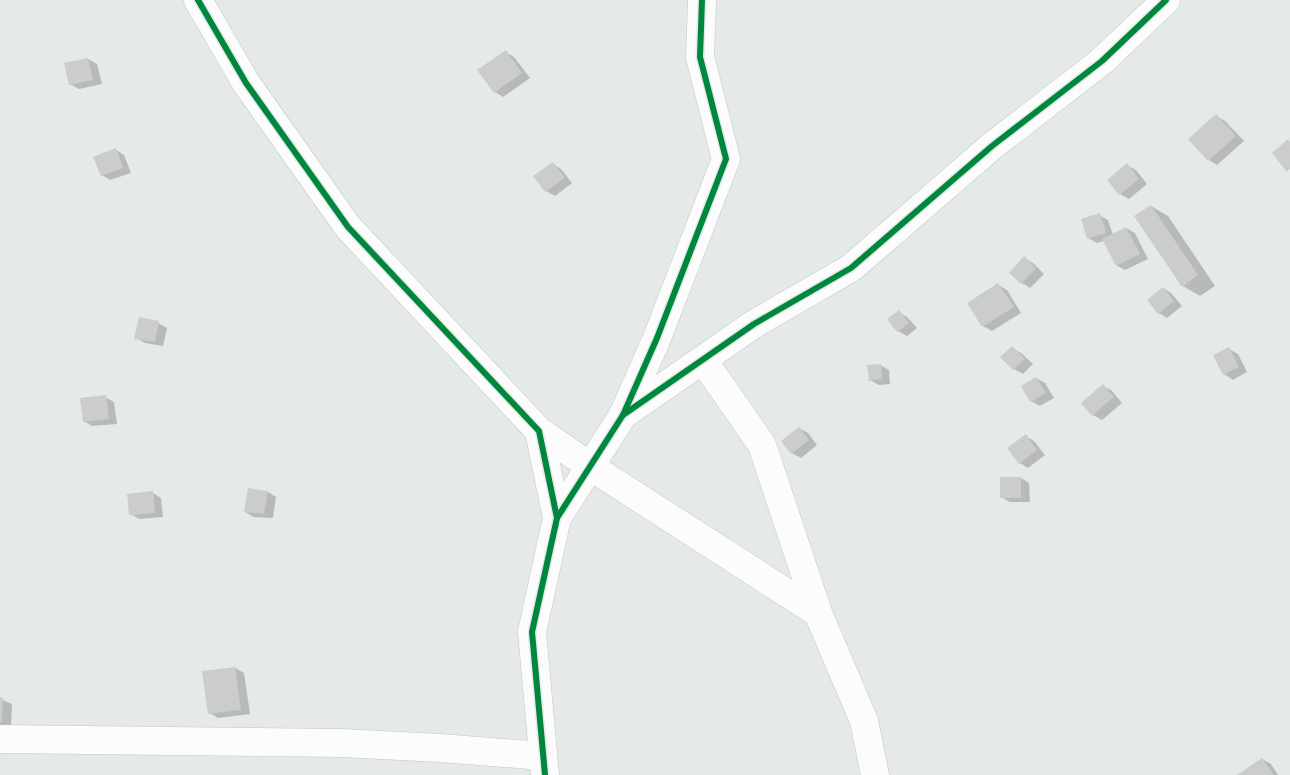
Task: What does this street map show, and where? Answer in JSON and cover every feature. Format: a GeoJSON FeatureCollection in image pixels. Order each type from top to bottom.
{"type":"FeatureCollection","features":[{"type":"Feature","properties":{"kind":"street"},"geometry":{"type":"LineString","coordinates":[[198,0],[246,83],[348,227],[539,431],[818,613]]}},
{"type":"Feature","properties":{"kind":"street"},"geometry":{"type":"LineString","coordinates":[[0,739],[342,743],[440,748],[544,766],[532,632],[557,518],[623,415],[657,338],[726,159],[700,57],[702,0]]}},
{"type":"Feature","properties":{"kind":"street"},"geometry":{"type":"LineString","coordinates":[[623,415],[754,324],[851,268],[992,146],[1102,61],[1166,0]]}},
{"type":"Feature","properties":{"kind":"street"},"geometry":{"type":"LineString","coordinates":[[703,360],[762,445],[818,613],[864,721],[875,775]]}},
{"type":"Feature","properties":{"kind":"street"},"geometry":{"type":"LineString","coordinates":[[539,431],[557,518]]}},
{"type":"Feature","properties":{"kind":"building"},"geometry":{"type":"Polygon","coordinates":[[[506,50],[522,73],[494,93],[477,70],[506,50]]]}},
{"type":"Feature","properties":{"kind":"building"},"geometry":{"type":"Polygon","coordinates":[[[88,58],[93,80],[69,85],[64,63],[88,58]]]}},
{"type":"Feature","properties":{"kind":"building"},"geometry":{"type":"Polygon","coordinates":[[[1216,114],[1236,136],[1208,161],[1188,139],[1216,114]]]}},
{"type":"Feature","properties":{"kind":"building"},"geometry":{"type":"Polygon","coordinates":[[[1288,139],[1290,142],[1290,169],[1287,172],[1272,153],[1288,139]]]}},
{"type":"Feature","properties":{"kind":"building"},"geometry":{"type":"Polygon","coordinates":[[[116,148],[123,168],[101,176],[93,157],[116,148]]]}},
{"type":"Feature","properties":{"kind":"building"},"geometry":{"type":"Polygon","coordinates":[[[553,162],[565,178],[545,192],[533,176],[553,162]]]}},
{"type":"Feature","properties":{"kind":"building"},"geometry":{"type":"Polygon","coordinates":[[[1127,163],[1139,179],[1119,195],[1107,180],[1127,163]]]}},
{"type":"Feature","properties":{"kind":"building"},"geometry":{"type":"Polygon","coordinates":[[[1151,205],[1198,275],[1182,287],[1134,216],[1151,205]]]}},
{"type":"Feature","properties":{"kind":"building"},"geometry":{"type":"Polygon","coordinates":[[[1100,213],[1106,233],[1087,239],[1081,219],[1100,213]]]}},
{"type":"Feature","properties":{"kind":"building"},"geometry":{"type":"Polygon","coordinates":[[[1126,227],[1140,254],[1116,266],[1102,239],[1126,227]]]}},
{"type":"Feature","properties":{"kind":"building"},"geometry":{"type":"Polygon","coordinates":[[[1024,256],[1036,268],[1021,284],[1009,273],[1024,256]]]}},
{"type":"Feature","properties":{"kind":"building"},"geometry":{"type":"Polygon","coordinates":[[[998,283],[1014,307],[982,327],[967,303],[998,283]]]}},
{"type":"Feature","properties":{"kind":"building"},"geometry":{"type":"Polygon","coordinates":[[[1163,287],[1174,301],[1158,314],[1147,300],[1163,287]]]}},
{"type":"Feature","properties":{"kind":"building"},"geometry":{"type":"Polygon","coordinates":[[[899,310],[909,323],[897,332],[887,319],[899,310]]]}},
{"type":"Feature","properties":{"kind":"building"},"geometry":{"type":"Polygon","coordinates":[[[139,317],[159,321],[155,342],[134,339],[139,317]]]}},
{"type":"Feature","properties":{"kind":"building"},"geometry":{"type":"Polygon","coordinates":[[[1012,346],[1025,359],[1013,370],[1000,357],[1012,346]]]}},
{"type":"Feature","properties":{"kind":"building"},"geometry":{"type":"Polygon","coordinates":[[[1229,347],[1239,367],[1223,375],[1213,355],[1229,347]]]}},
{"type":"Feature","properties":{"kind":"building"},"geometry":{"type":"Polygon","coordinates":[[[881,364],[882,379],[869,381],[867,365],[881,364]]]}},
{"type":"Feature","properties":{"kind":"building"},"geometry":{"type":"Polygon","coordinates":[[[1036,377],[1046,393],[1030,402],[1021,386],[1036,377]]]}},
{"type":"Feature","properties":{"kind":"building"},"geometry":{"type":"Polygon","coordinates":[[[1103,384],[1114,397],[1092,416],[1081,403],[1103,384]]]}},
{"type":"Feature","properties":{"kind":"building"},"geometry":{"type":"Polygon","coordinates":[[[106,395],[109,419],[83,422],[80,398],[106,395]]]}},
{"type":"Feature","properties":{"kind":"building"},"geometry":{"type":"Polygon","coordinates":[[[799,427],[809,440],[791,454],[781,441],[799,427]]]}},
{"type":"Feature","properties":{"kind":"building"},"geometry":{"type":"Polygon","coordinates":[[[1026,434],[1037,450],[1019,464],[1007,448],[1026,434]]]}},
{"type":"Feature","properties":{"kind":"building"},"geometry":{"type":"Polygon","coordinates":[[[1000,477],[1021,477],[1021,498],[1000,498],[1000,477]]]}},
{"type":"Feature","properties":{"kind":"building"},"geometry":{"type":"Polygon","coordinates":[[[248,488],[268,491],[264,514],[244,512],[248,488]]]}},
{"type":"Feature","properties":{"kind":"building"},"geometry":{"type":"Polygon","coordinates":[[[153,491],[155,513],[129,515],[127,494],[153,491]]]}},
{"type":"Feature","properties":{"kind":"building"},"geometry":{"type":"Polygon","coordinates":[[[235,667],[241,710],[208,714],[202,671],[235,667]]]}},
{"type":"Feature","properties":{"kind":"building"},"geometry":{"type":"Polygon","coordinates":[[[0,697],[3,698],[2,722],[0,722],[0,697]]]}},
{"type":"Feature","properties":{"kind":"building"},"geometry":{"type":"Polygon","coordinates":[[[1262,758],[1274,775],[1237,775],[1262,758]]]}},
{"type":"Feature","properties":{"kind":"cycle path"},"geometry":{"type":"LineString","coordinates":[[198,0],[246,83],[348,227],[539,431],[557,518]]}},
{"type":"Feature","properties":{"kind":"cycle path"},"geometry":{"type":"LineString","coordinates":[[545,775],[532,632],[557,518],[623,415],[657,338],[726,159],[700,57],[702,0]]}},
{"type":"Feature","properties":{"kind":"cycle path"},"geometry":{"type":"LineString","coordinates":[[623,415],[754,324],[851,268],[992,146],[1102,61],[1166,0]]}}]}
